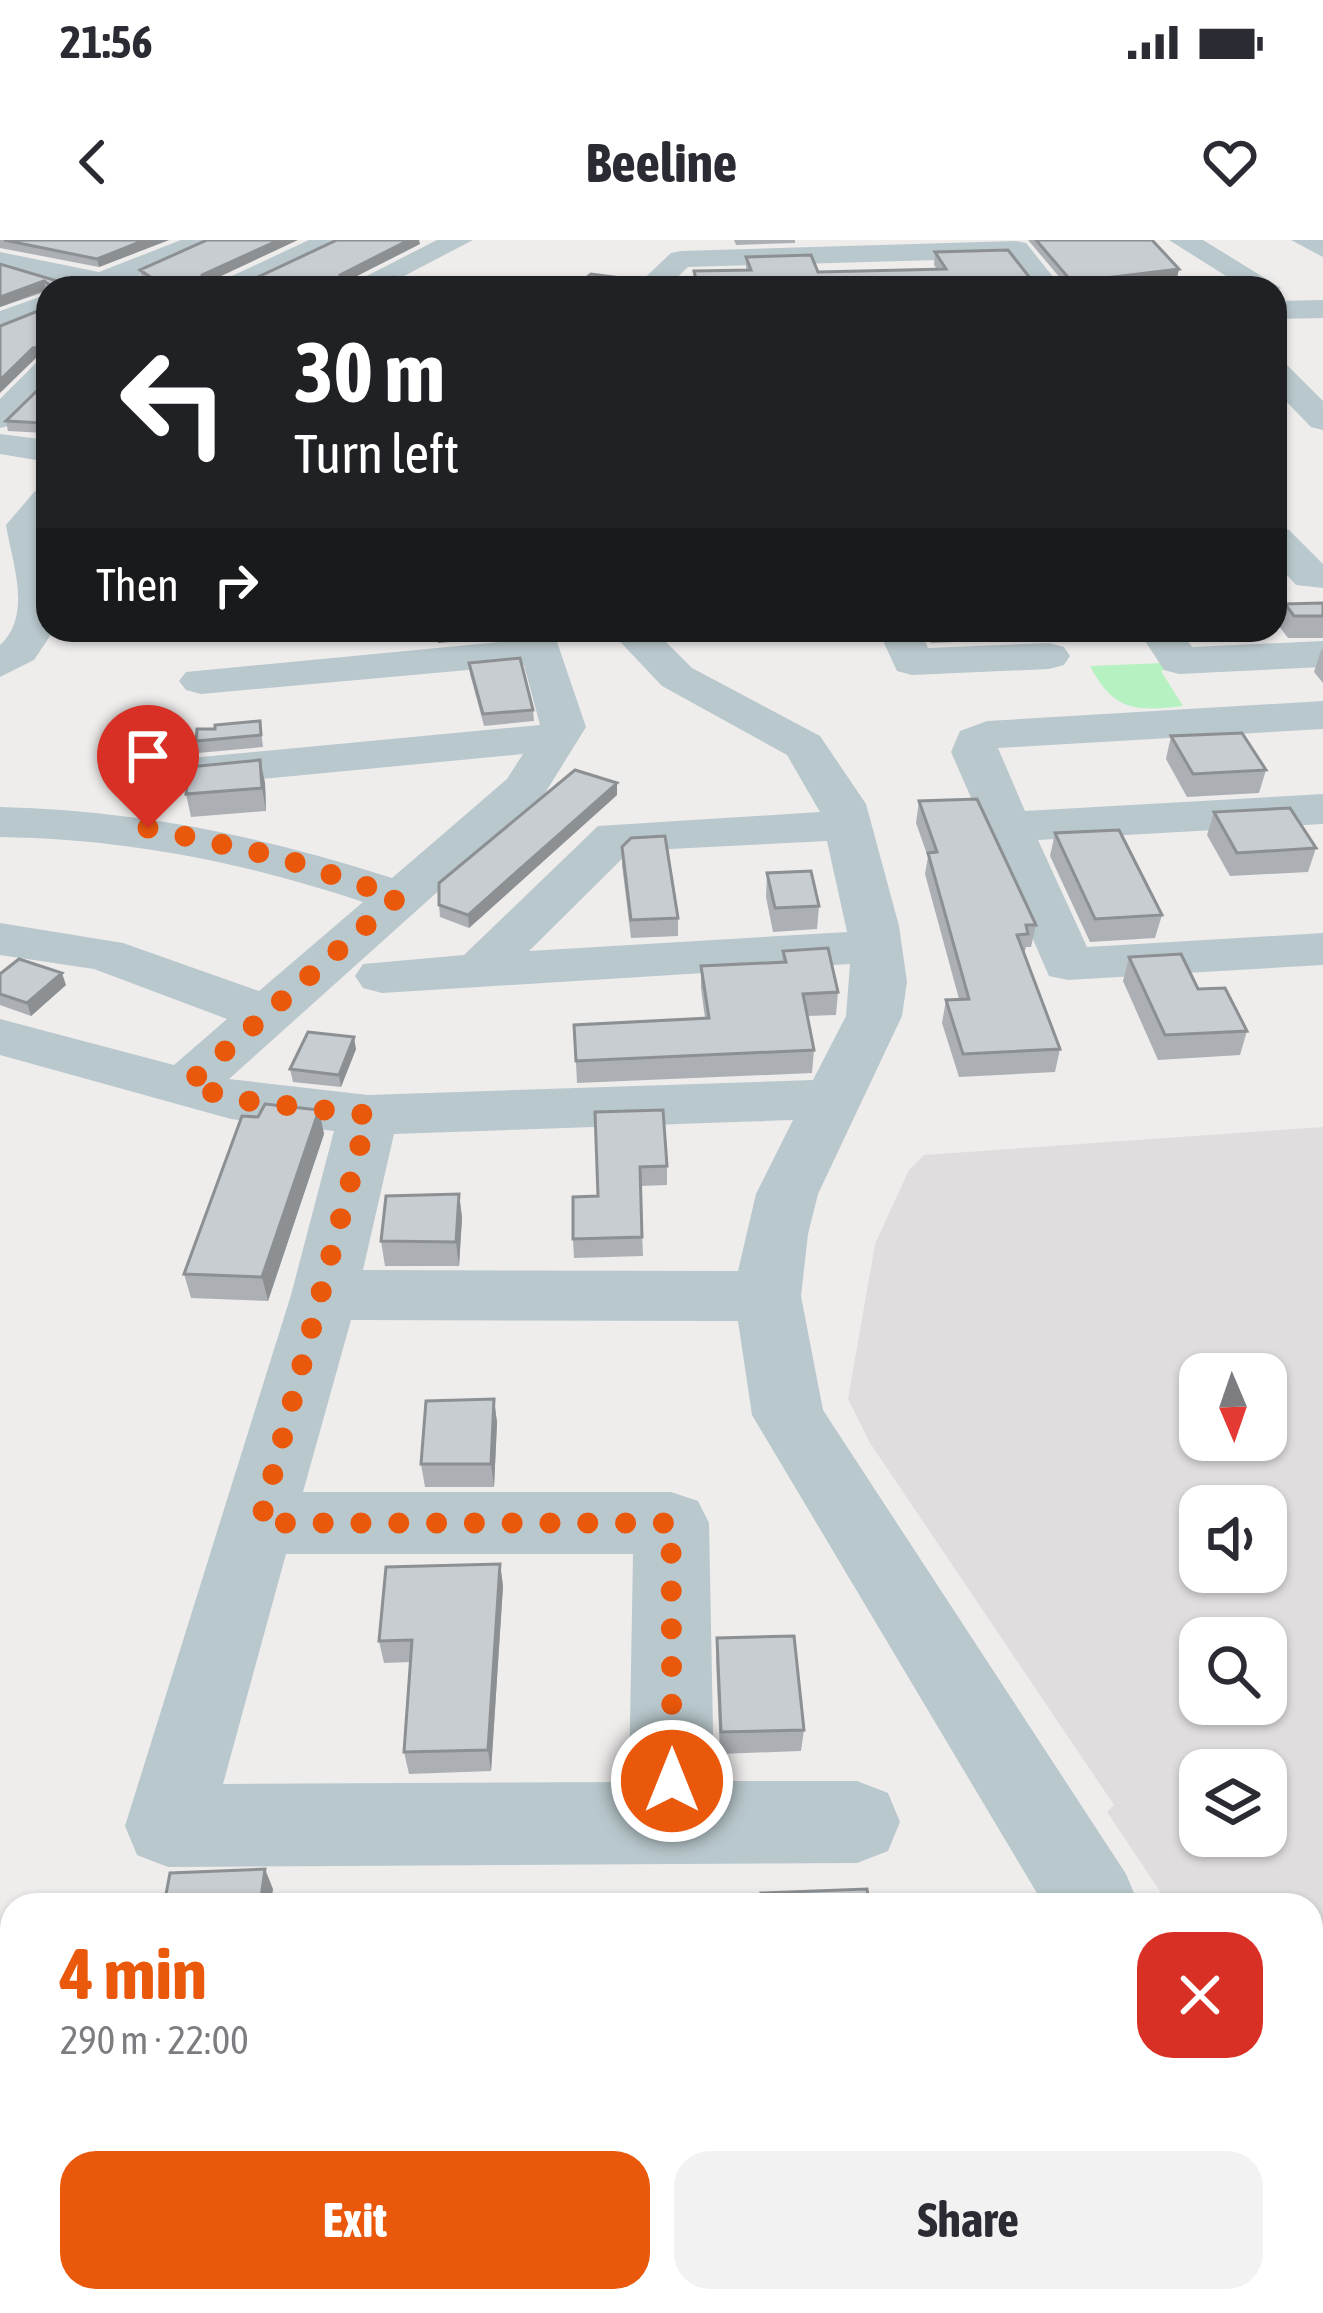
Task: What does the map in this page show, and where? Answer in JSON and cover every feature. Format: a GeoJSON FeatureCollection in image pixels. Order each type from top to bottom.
{"type":"FeatureCollection","features":[{"type":"Feature","properties":{"kind":"street"},"geometry":{"type":"LineString","coordinates":[[1,261],[59,240]]}},
{"type":"Feature","properties":{"kind":"street"},"geometry":{"type":"LineString","coordinates":[[113,276],[206,240]]}},
{"type":"Feature","properties":{"kind":"street"},"geometry":{"type":"LineString","coordinates":[[248,276],[332,240]]}},
{"type":"Feature","properties":{"kind":"street"},"geometry":{"type":"LineString","coordinates":[[383,276],[458,240]]}},
{"type":"Feature","properties":{"kind":"street"},"geometry":{"type":"LineString","coordinates":[[1183,240],[1245,276]]}},
{"type":"Feature","properties":{"kind":"street"},"geometry":{"type":"LineString","coordinates":[[1305,240],[1323,249]]}},
{"type":"Feature","properties":{"kind":"street"},"geometry":{"type":"LineString","coordinates":[[903,246],[924,276]]}},
{"type":"Feature","properties":{"kind":"street"},"geometry":{"type":"LineString","coordinates":[[663,276],[681,259],[903,246],[1016,249],[1037,276]]}},
{"type":"Feature","properties":{"kind":"street"},"geometry":{"type":"LineString","coordinates":[[826,247],[840,276]]}},
{"type":"Feature","properties":{"kind":"street"},"geometry":{"type":"LineString","coordinates":[[738,258],[746,276]]}},
{"type":"Feature","properties":{"kind":"street"},"geometry":{"type":"LineString","coordinates":[[1,261],[60,276]]}},
{"type":"Feature","properties":{"kind":"street"},"geometry":{"type":"LineString","coordinates":[[0,322],[36,308]]}},
{"type":"Feature","properties":{"kind":"street"},"geometry":{"type":"LineString","coordinates":[[0,418],[36,381]]}},
{"type":"Feature","properties":{"kind":"street"},"geometry":{"type":"LineString","coordinates":[[1287,382],[1317,408]]}},
{"type":"Feature","properties":{"kind":"street"},"geometry":{"type":"LineString","coordinates":[[0,444],[36,449]]}},
{"type":"Feature","properties":{"kind":"street"},"geometry":{"type":"LineString","coordinates":[[36,513],[25,525],[36,589]]}},
{"type":"Feature","properties":{"kind":"street"},"geometry":{"type":"LineString","coordinates":[[1287,551],[1310,577],[1323,576]]}},
{"type":"Feature","properties":{"kind":"street"},"geometry":{"type":"LineString","coordinates":[[0,664],[36,637]]}},
{"type":"Feature","properties":{"kind":"street"},"geometry":{"type":"LineString","coordinates":[[148,828],[217,642]]}},
{"type":"Feature","properties":{"kind":"street"},"geometry":{"type":"LineString","coordinates":[[642,642],[677,677],[780,728],[804,746],[832,783],[849,825],[879,982],[874,1016],[787,1194],[768,1296],[788,1415],[1087,1893]]}},
{"type":"Feature","properties":{"kind":"street"},"geometry":{"type":"LineString","coordinates":[[903,642],[912,662],[1041,643],[1092,731]]}},
{"type":"Feature","properties":{"kind":"street"},"geometry":{"type":"LineString","coordinates":[[1167,642],[1179,661],[1323,654]]}},
{"type":"Feature","properties":{"kind":"street"},"geometry":{"type":"LineString","coordinates":[[185,727],[542,651],[562,727],[525,788],[188,1084]]}},
{"type":"Feature","properties":{"kind":"street"},"geometry":{"type":"LineString","coordinates":[[1323,715],[987,735],[976,741],[974,752],[1068,964],[1323,949]]}},
{"type":"Feature","properties":{"kind":"street"},"geometry":{"type":"LineString","coordinates":[[185,727],[557,737]]}},
{"type":"Feature","properties":{"kind":"street"},"geometry":{"type":"LineString","coordinates":[[1009,827],[1323,809]]}},
{"type":"Feature","properties":{"kind":"street"},"geometry":{"type":"LineString","coordinates":[[0,822],[148,828],[279,857],[398,897]]}},
{"type":"Feature","properties":{"kind":"street"},"geometry":{"type":"LineString","coordinates":[[479,970],[616,837],[849,825]]}},
{"type":"Feature","properties":{"kind":"street"},"geometry":{"type":"LineString","coordinates":[[0,940],[104,954],[265,1013]]}},
{"type":"Feature","properties":{"kind":"street"},"geometry":{"type":"LineString","coordinates":[[382,976],[875,946]]}},
{"type":"Feature","properties":{"kind":"street"},"geometry":{"type":"LineString","coordinates":[[0,1037],[231,1099],[368,1115],[836,1099]]}},
{"type":"Feature","properties":{"kind":"street"},"geometry":{"type":"LineString","coordinates":[[368,1115],[260,1523],[168,1826],[857,1822]]}},
{"type":"Feature","properties":{"kind":"street"},"geometry":{"type":"LineString","coordinates":[[324,1295],[768,1296]]}},
{"type":"Feature","properties":{"kind":"street"},"geometry":{"type":"LineString","coordinates":[[260,1523],[671,1523],[672,1824]]}},
{"type":"Feature","properties":{"kind":"shaded area"},"geometry":{"type":"Polygon","coordinates":[[[1323,1127],[1323,1893],[1161,1893],[1107,1812],[1114,1805],[870,1443],[848,1399],[875,1244],[909,1170],[924,1155],[1323,1127]]]}},
{"type":"Feature","properties":{"kind":"green space"},"geometry":{"type":"Polygon","coordinates":[[[1163,663],[1169,669],[1161,671],[1183,706],[1127,705],[1107,692],[1090,666],[1163,663]]]}},
{"type":"Feature","properties":{"kind":"building"},"geometry":{"type":"Polygon","coordinates":[[[4,240],[145,240],[97,259],[4,240]]]}},
{"type":"Feature","properties":{"kind":"building"},"geometry":{"type":"Polygon","coordinates":[[[207,240],[279,240],[202,276],[149,276],[140,270],[207,240]]]}},
{"type":"Feature","properties":{"kind":"building"},"geometry":{"type":"Polygon","coordinates":[[[337,240],[409,240],[340,275],[260,276],[337,240]]]}},
{"type":"Feature","properties":{"kind":"building"},"geometry":{"type":"Polygon","coordinates":[[[1036,240],[1152,240],[1179,269],[1122,276],[1067,276],[1036,240]]]}},
{"type":"Feature","properties":{"kind":"building"},"geometry":{"type":"Polygon","coordinates":[[[1008,250],[1028,276],[695,276],[694,271],[751,270],[746,257],[811,255],[818,272],[946,269],[935,252],[1008,250]]]}},
{"type":"Feature","properties":{"kind":"building"},"geometry":{"type":"Polygon","coordinates":[[[0,264],[40,276],[36,276],[36,284],[0,297],[0,264]]]}},
{"type":"Feature","properties":{"kind":"building"},"geometry":{"type":"Polygon","coordinates":[[[36,312],[36,348],[0,380],[0,326],[36,312]]]}},
{"type":"Feature","properties":{"kind":"building"},"geometry":{"type":"Polygon","coordinates":[[[36,392],[36,423],[6,421],[36,392]]]}},
{"type":"Feature","properties":{"kind":"building"},"geometry":{"type":"Polygon","coordinates":[[[1323,603],[1323,616],[1294,616],[1287,604],[1323,603]]]}},
{"type":"Feature","properties":{"kind":"building"},"geometry":{"type":"Polygon","coordinates":[[[520,658],[533,710],[483,714],[469,663],[520,658]]]}},
{"type":"Feature","properties":{"kind":"building"},"geometry":{"type":"Polygon","coordinates":[[[260,721],[261,735],[196,741],[197,729],[260,721]]]}},
{"type":"Feature","properties":{"kind":"building"},"geometry":{"type":"Polygon","coordinates":[[[1242,733],[1266,770],[1193,774],[1171,736],[1242,733]]]}},
{"type":"Feature","properties":{"kind":"building"},"geometry":{"type":"Polygon","coordinates":[[[260,760],[262,788],[186,794],[189,767],[260,760]]]}},
{"type":"Feature","properties":{"kind":"building"},"geometry":{"type":"Polygon","coordinates":[[[575,770],[617,783],[468,915],[439,905],[439,883],[575,770]]]}},
{"type":"Feature","properties":{"kind":"building"},"geometry":{"type":"Polygon","coordinates":[[[977,799],[1036,925],[1026,925],[1028,934],[1017,935],[1060,1049],[963,1054],[946,1000],[969,999],[928,853],[937,852],[919,801],[977,799]]]}},
{"type":"Feature","properties":{"kind":"building"},"geometry":{"type":"Polygon","coordinates":[[[1290,808],[1316,848],[1237,853],[1214,812],[1290,808]]]}},
{"type":"Feature","properties":{"kind":"building"},"geometry":{"type":"Polygon","coordinates":[[[1119,830],[1162,915],[1095,919],[1055,833],[1119,830]]]}},
{"type":"Feature","properties":{"kind":"building"},"geometry":{"type":"Polygon","coordinates":[[[665,836],[678,918],[631,920],[622,847],[631,838],[665,836]]]}},
{"type":"Feature","properties":{"kind":"building"},"geometry":{"type":"Polygon","coordinates":[[[811,871],[819,906],[775,908],[767,873],[811,871]]]}},
{"type":"Feature","properties":{"kind":"building"},"geometry":{"type":"Polygon","coordinates":[[[828,948],[838,992],[803,994],[814,1050],[576,1061],[574,1025],[709,1018],[701,966],[786,962],[783,951],[828,948]]]}},
{"type":"Feature","properties":{"kind":"building"},"geometry":{"type":"Polygon","coordinates":[[[1181,954],[1198,989],[1225,988],[1247,1031],[1165,1035],[1129,957],[1181,954]]]}},
{"type":"Feature","properties":{"kind":"building"},"geometry":{"type":"Polygon","coordinates":[[[19,959],[62,973],[27,1003],[0,994],[0,974],[19,959]]]}},
{"type":"Feature","properties":{"kind":"building"},"geometry":{"type":"Polygon","coordinates":[[[308,1032],[354,1037],[339,1075],[290,1069],[308,1032]]]}},
{"type":"Feature","properties":{"kind":"building"},"geometry":{"type":"Polygon","coordinates":[[[265,1104],[319,1110],[262,1277],[184,1274],[242,1116],[258,1117],[265,1104]]]}},
{"type":"Feature","properties":{"kind":"building"},"geometry":{"type":"Polygon","coordinates":[[[663,1110],[667,1166],[640,1167],[642,1237],[573,1239],[573,1197],[598,1196],[595,1112],[663,1110]]]}},
{"type":"Feature","properties":{"kind":"building"},"geometry":{"type":"Polygon","coordinates":[[[459,1194],[456,1242],[381,1241],[386,1196],[459,1194]]]}},
{"type":"Feature","properties":{"kind":"building"},"geometry":{"type":"Polygon","coordinates":[[[494,1399],[491,1464],[421,1464],[426,1401],[494,1399]]]}},
{"type":"Feature","properties":{"kind":"building"},"geometry":{"type":"Polygon","coordinates":[[[500,1564],[488,1750],[404,1752],[412,1640],[379,1641],[386,1567],[500,1564]]]}},
{"type":"Feature","properties":{"kind":"building"},"geometry":{"type":"Polygon","coordinates":[[[794,1636],[804,1730],[721,1732],[717,1638],[794,1636]]]}},
{"type":"Feature","properties":{"kind":"building"},"geometry":{"type":"Polygon","coordinates":[[[265,1869],[262,1893],[166,1893],[170,1873],[265,1869]]]}},
{"type":"Feature","properties":{"kind":"building"},"geometry":{"type":"Polygon","coordinates":[[[867,1889],[868,1893],[761,1893],[867,1889]]]}},
{"type":"Feature","properties":{"kind":"route"},"geometry":{"type":"LineString","coordinates":[[148,828],[279,857],[398,897],[188,1084],[231,1099],[368,1115],[260,1523],[671,1523],[672,1781]]}}]}
